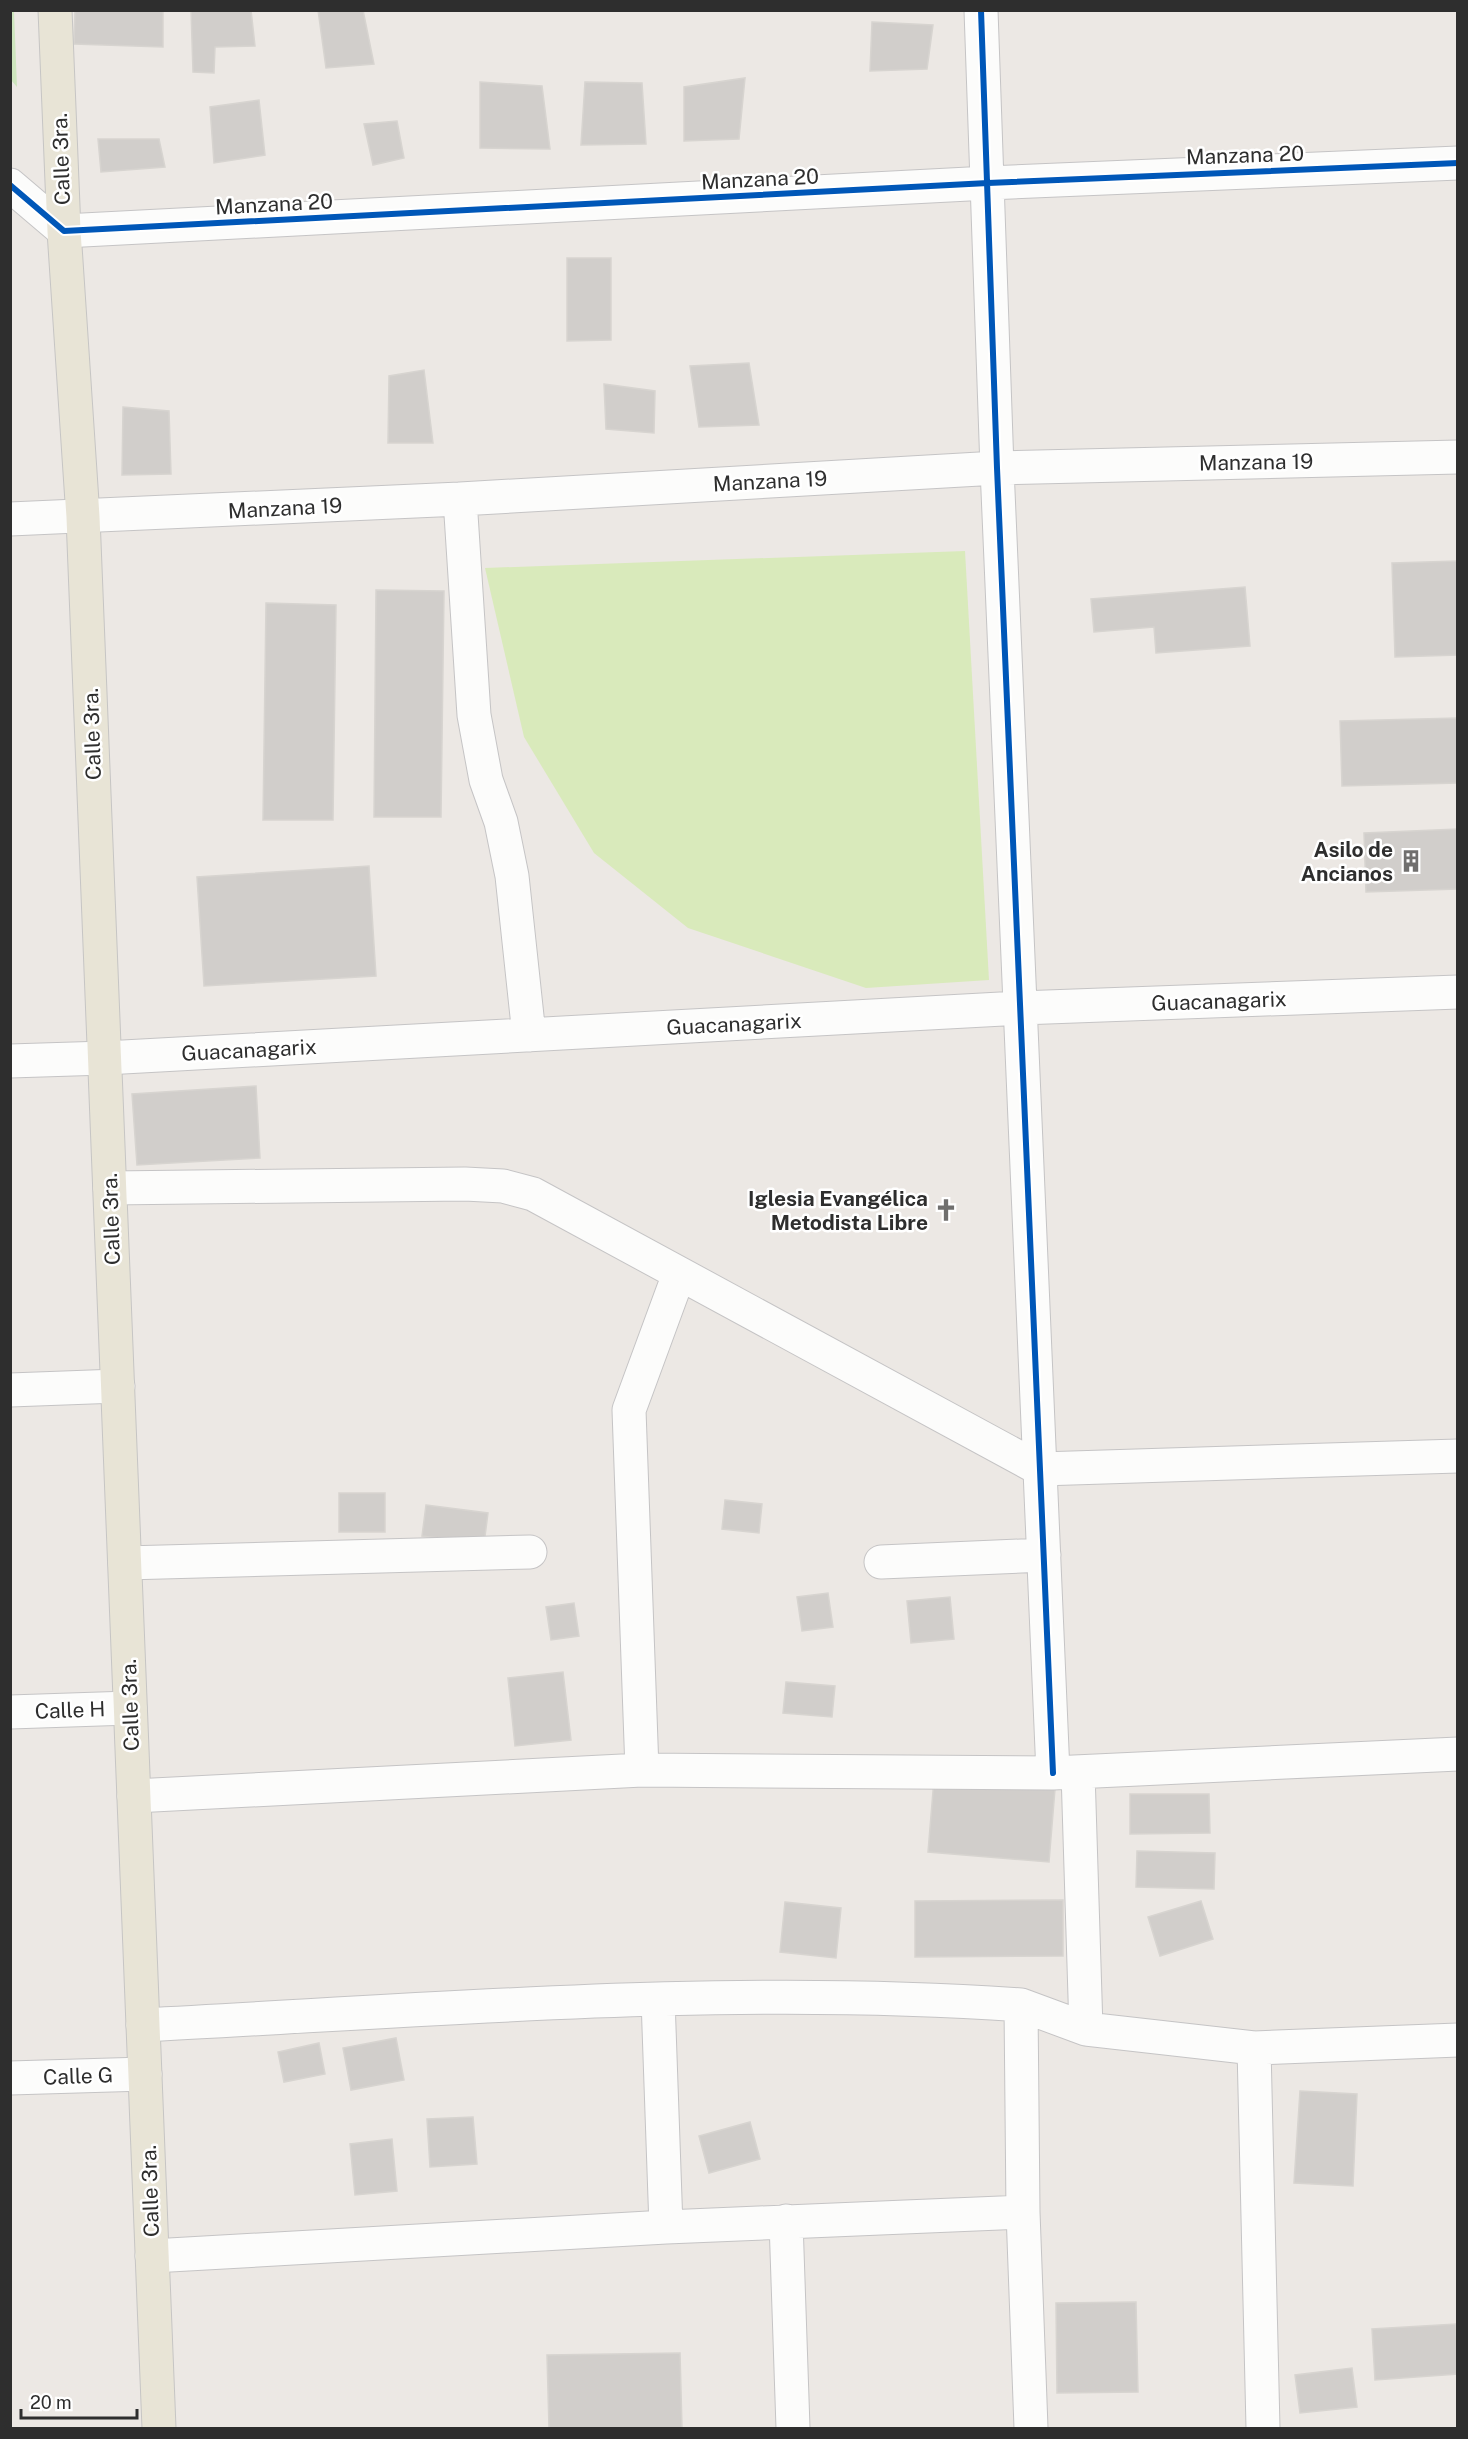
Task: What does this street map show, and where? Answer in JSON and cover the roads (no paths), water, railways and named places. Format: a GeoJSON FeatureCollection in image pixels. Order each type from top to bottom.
{"type":"FeatureCollection","features":[{"type":"Feature","properties":{"kind":"main road","name":"Calle 3ra."},"geometry":{"type":"LineString","coordinates":[[55,10],[64,231],[83,517],[159,2428]]}},
{"type":"Feature","properties":{"kind":"street"},"geometry":{"type":"LineString","coordinates":[[981,10],[997,468],[1044,1555],[1066,1772],[1086,2029]]}},
{"type":"Feature","properties":{"kind":"street","name":"Manzana 20"},"geometry":{"type":"LineString","coordinates":[[64,231],[988,183],[1458,163]]}},
{"type":"Feature","properties":{"kind":"street"},"geometry":{"type":"LineString","coordinates":[[10,185],[64,231]]}},
{"type":"Feature","properties":{"kind":"street","name":"Manzana 19"},"geometry":{"type":"LineString","coordinates":[[10,519],[460,500],[997,468],[1458,457]]}},
{"type":"Feature","properties":{"kind":"street"},"geometry":{"type":"LineString","coordinates":[[460,500],[474,715],[486,780],[501,822],[512,876],[530,1035]]}},
{"type":"Feature","properties":{"kind":"street","name":"Guacanagarix"},"geometry":{"type":"LineString","coordinates":[[10,1060],[105,1058],[1020,1008],[1458,992]]}},
{"type":"Feature","properties":{"kind":"street"},"geometry":{"type":"LineString","coordinates":[[110,1188],[465,1184],[503,1186],[533,1194],[1040,1469],[1458,1456]]}},
{"type":"Feature","properties":{"kind":"street"},"geometry":{"type":"LineString","coordinates":[[642,1770],[628,1410],[679,1274]]}},
{"type":"Feature","properties":{"kind":"street"},"geometry":{"type":"LineString","coordinates":[[10,1390],[118,1386]]}},
{"type":"Feature","properties":{"kind":"street"},"geometry":{"type":"LineString","coordinates":[[125,1563],[530,1552]]}},
{"type":"Feature","properties":{"kind":"street"},"geometry":{"type":"LineString","coordinates":[[881,1562],[1044,1555]]}},
{"type":"Feature","properties":{"kind":"street","name":"Calle H"},"geometry":{"type":"LineString","coordinates":[[10,1712],[130,1708]]}},
{"type":"Feature","properties":{"kind":"street"},"geometry":{"type":"LineString","coordinates":[[134,1796],[642,1770],[1066,1772],[1458,1754]]}},
{"type":"Feature","properties":{"kind":"street"},"geometry":{"type":"LineString","coordinates":[[658,1999],[666,2227]]}},
{"type":"Feature","properties":{"kind":"street"},"geometry":{"type":"LineString","coordinates":[[143,2025],[658,1999],[937,1999],[1022,2005],[1086,2029],[1254,2048],[1458,2040]]}},
{"type":"Feature","properties":{"kind":"street"},"geometry":{"type":"LineString","coordinates":[[1022,2005],[1023,2212],[1030,2428]]}},
{"type":"Feature","properties":{"kind":"street"},"geometry":{"type":"LineString","coordinates":[[1254,2048],[1263,2428]]}},
{"type":"Feature","properties":{"kind":"street","name":"Calle G"},"geometry":{"type":"LineString","coordinates":[[10,2078],[145,2074]]}},
{"type":"Feature","properties":{"kind":"street"},"geometry":{"type":"LineString","coordinates":[[152,2256],[666,2227],[1023,2212]]}},
{"type":"Feature","properties":{"kind":"street"},"geometry":{"type":"LineString","coordinates":[[786,2222],[794,2428]]}},
{"type":"Feature","properties":{"kind":"place","name":"Asilo de Ancianos"},"geometry":{"type":"Point","coordinates":[1411,861]}},
{"type":"Feature","properties":{"kind":"place","name":"Iglesia Evangélica Metodista Libre"},"geometry":{"type":"Point","coordinates":[946,1210]}}]}
